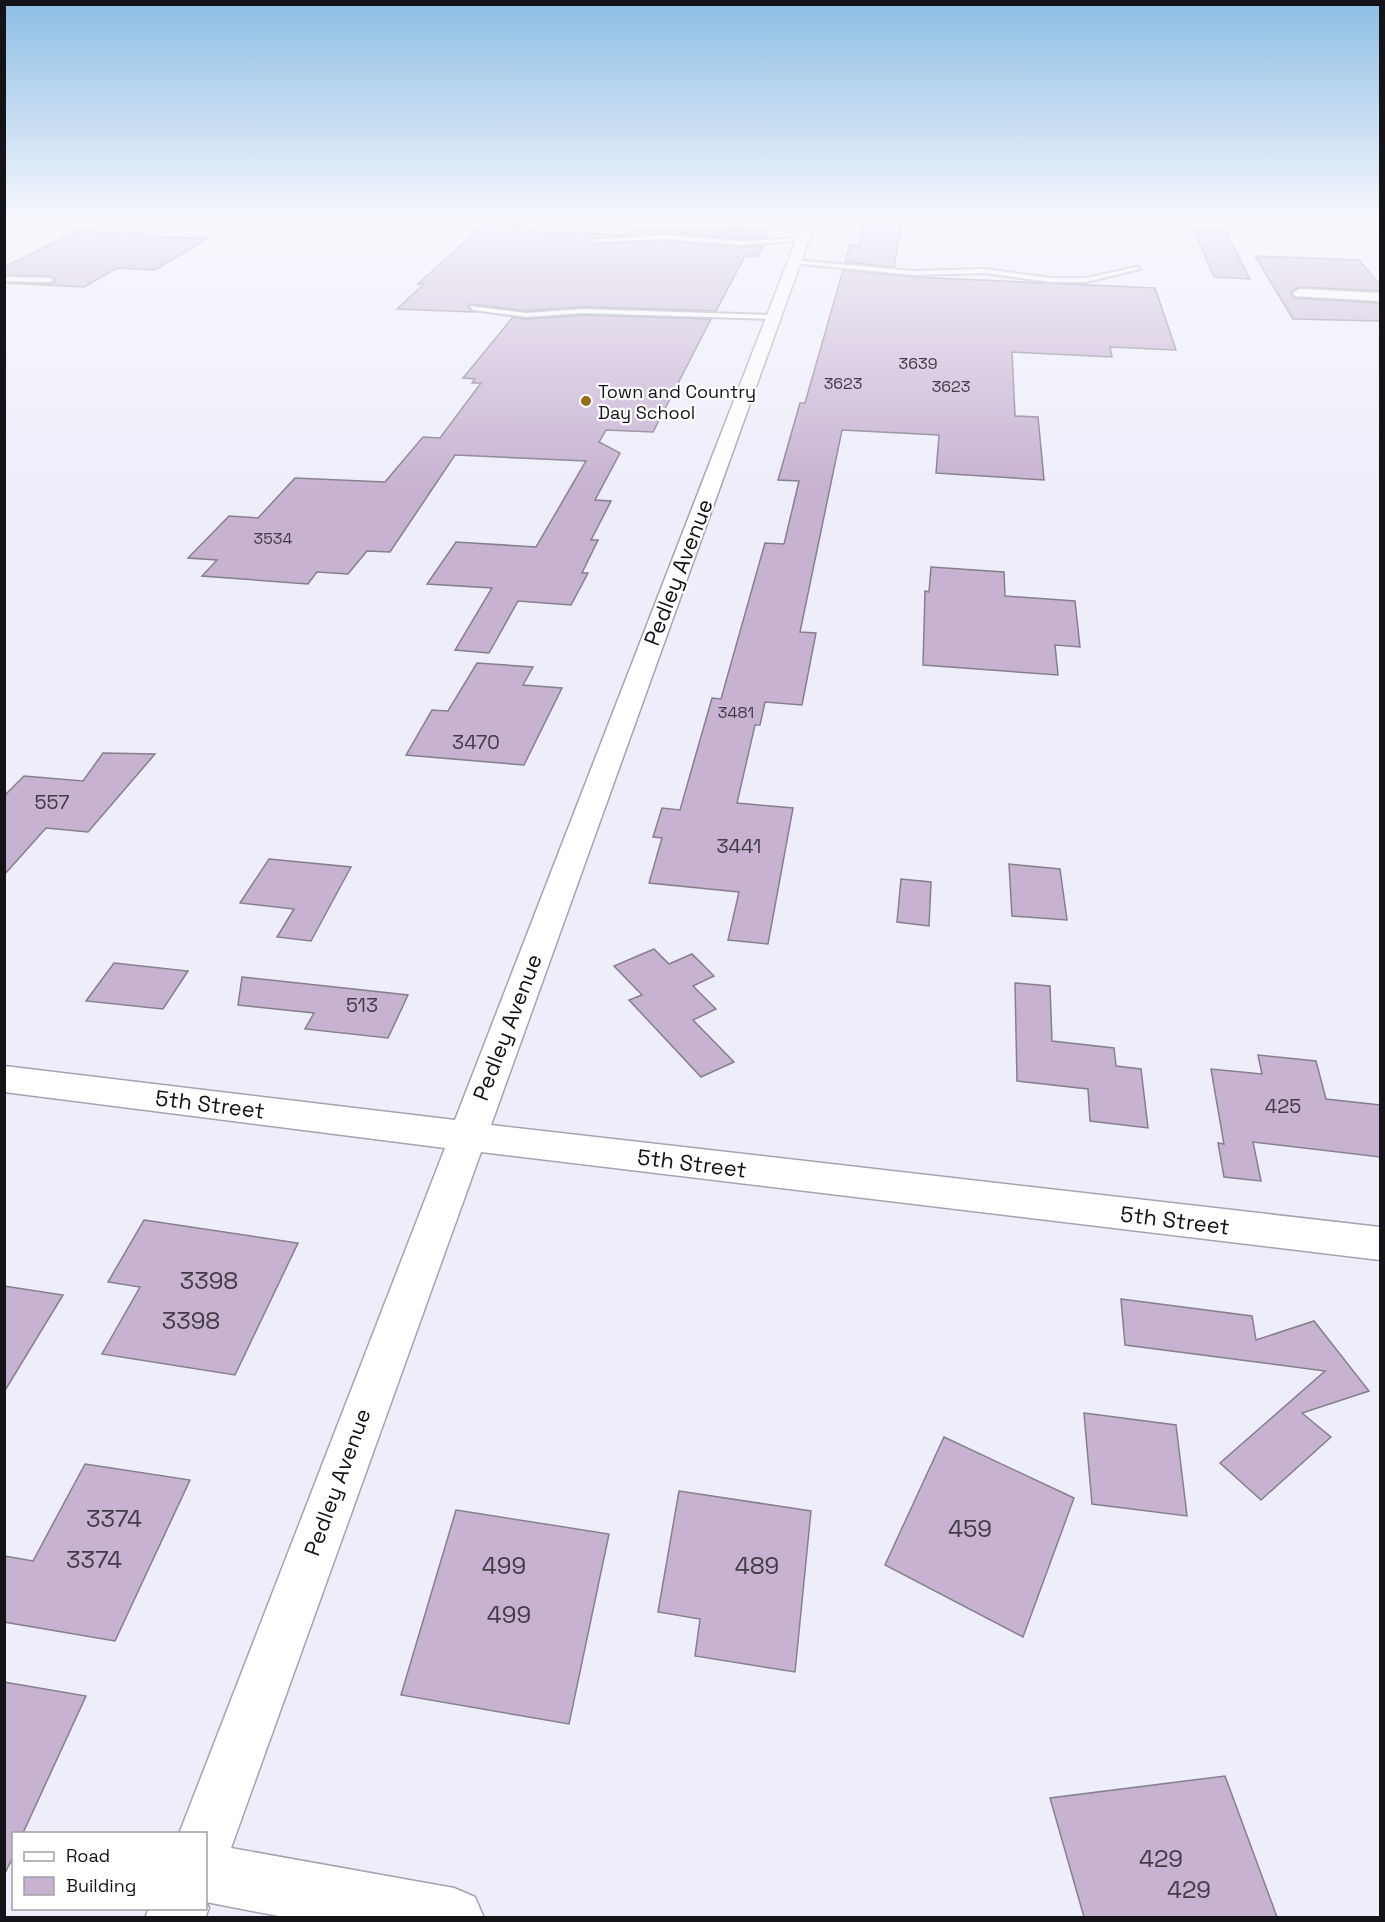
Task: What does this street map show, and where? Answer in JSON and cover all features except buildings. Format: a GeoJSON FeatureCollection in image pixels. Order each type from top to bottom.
{"type":"FeatureCollection","features":[{"type":"Feature","properties":{"kind":"street","name":"Pedley Avenue"},"geometry":{"type":"LineString","coordinates":[[207,1835],[777,307]]}},
{"type":"Feature","properties":{"kind":"street","name":"5th Street"},"geometry":{"type":"LineString","coordinates":[[4,1079],[1380,1244]]}},
{"type":"Feature","properties":{"kind":"street"},"geometry":{"type":"LineString","coordinates":[[207,1873],[454,1917]]}},
{"type":"Feature","properties":{"kind":"lane"},"geometry":{"type":"LineString","coordinates":[[473,308],[526,315],[583,311],[773,317]]}},
{"type":"Feature","properties":{"kind":"place","name":"Town and Country Day School"},"geometry":{"type":"Point","coordinates":[586,401]}}]}
